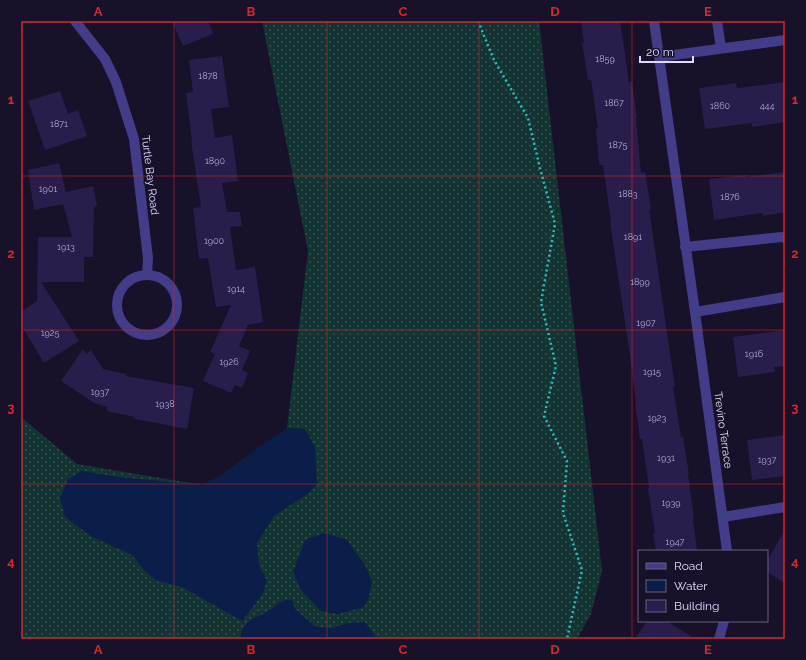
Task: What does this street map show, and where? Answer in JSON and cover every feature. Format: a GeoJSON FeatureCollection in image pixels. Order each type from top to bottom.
{"type":"FeatureCollection","features":[{"type":"Feature","properties":{"kind":"street","name":"Turtle Bay Road"},"geometry":{"type":"LineString","coordinates":[[75,21],[105,59],[116,82],[134,138],[148,258],[147,275]]}},
{"type":"Feature","properties":{"kind":"street","name":"Trevino Terrace"},"geometry":{"type":"LineString","coordinates":[[654,21],[727,550]]}},
{"type":"Feature","properties":{"kind":"street"},"geometry":{"type":"LineString","coordinates":[[717,21],[721,48]]}},
{"type":"Feature","properties":{"kind":"street"},"geometry":{"type":"LineString","coordinates":[[659,57],[785,40]]}},
{"type":"Feature","properties":{"kind":"street"},"geometry":{"type":"LineString","coordinates":[[685,246],[782,236],[785,238]]}},
{"type":"Feature","properties":{"kind":"street"},"geometry":{"type":"LineString","coordinates":[[147,275],[162,279],[170,285],[175,293],[177,302],[173,321],[167,328],[148,336],[138,334],[128,329],[121,322],[117,312],[117,302],[120,291],[126,283],[135,277],[147,275]]}},
{"type":"Feature","properties":{"kind":"street"},"geometry":{"type":"LineString","coordinates":[[695,312],[785,297]]}},
{"type":"Feature","properties":{"kind":"street"},"geometry":{"type":"LineString","coordinates":[[723,517],[785,507]]}},
{"type":"Feature","properties":{"kind":"street"},"geometry":{"type":"LineString","coordinates":[[719,639],[724,622]]}},
{"type":"Feature","properties":{"kind":"path"},"geometry":{"type":"LineString","coordinates":[[478,21],[494,60],[528,118],[555,224],[541,302],[556,366],[544,416],[567,461],[563,513],[582,570],[567,639]]}},
{"type":"Feature","properties":{"kind":"green space"},"geometry":{"type":"Polygon","coordinates":[[[262,21],[539,21],[602,571],[591,614],[577,639],[21,639],[21,417],[77,464],[202,485],[217,478],[287,428],[308,251],[262,21]]]}},
{"type":"Feature","properties":{"kind":"water"},"geometry":{"type":"Polygon","coordinates":[[[287,428],[305,429],[315,447],[317,484],[309,493],[274,516],[257,543],[259,565],[267,581],[262,595],[242,621],[184,588],[157,581],[144,570],[132,555],[92,537],[65,517],[60,498],[68,479],[82,471],[118,477],[202,485],[217,478],[287,428]]]}},
{"type":"Feature","properties":{"kind":"water"},"geometry":{"type":"Polygon","coordinates":[[[324,533],[347,540],[365,565],[372,581],[369,597],[364,607],[338,614],[321,611],[301,590],[293,572],[305,540],[324,533]]]}},
{"type":"Feature","properties":{"kind":"water"},"geometry":{"type":"Polygon","coordinates":[[[286,600],[292,600],[295,609],[316,627],[332,628],[348,623],[365,622],[377,639],[241,639],[241,631],[249,621],[272,609],[278,603],[286,600]]]}},
{"type":"Feature","properties":{"kind":"building"},"geometry":{"type":"Polygon","coordinates":[[[172,21],[208,21],[213,34],[183,46],[172,21]]]}},
{"type":"Feature","properties":{"kind":"building"},"geometry":{"type":"Polygon","coordinates":[[[581,21],[620,21],[629,82],[632,81],[637,118],[641,173],[645,172],[651,209],[649,209],[675,387],[673,387],[689,474],[697,550],[656,550],[649,488],[642,439],[640,439],[603,165],[599,165],[596,128],[598,128],[591,80],[588,80],[582,43],[584,43],[581,21]]]}},
{"type":"Feature","properties":{"kind":"building"},"geometry":{"type":"Polygon","coordinates":[[[222,56],[229,107],[211,109],[215,138],[232,135],[238,181],[222,183],[227,212],[240,212],[242,226],[230,227],[236,270],[255,267],[263,322],[248,325],[239,346],[250,351],[242,370],[248,373],[242,388],[235,385],[231,393],[203,381],[215,354],[210,352],[231,305],[216,307],[208,258],[199,259],[193,208],[201,207],[191,141],[186,93],[193,92],[189,60],[222,56]]]}},
{"type":"Feature","properties":{"kind":"building"},"geometry":{"type":"Polygon","coordinates":[[[785,82],[785,122],[752,127],[752,123],[705,129],[699,88],[736,83],[737,88],[785,82]]]}},
{"type":"Feature","properties":{"kind":"building"},"geometry":{"type":"Polygon","coordinates":[[[60,91],[68,114],[78,110],[87,136],[45,150],[28,101],[60,91]]]}},
{"type":"Feature","properties":{"kind":"building"},"geometry":{"type":"Polygon","coordinates":[[[59,163],[66,192],[93,186],[97,206],[94,207],[93,257],[84,257],[84,282],[41,282],[79,341],[44,363],[21,325],[21,312],[37,301],[38,237],[72,237],[63,204],[34,210],[28,170],[59,163]]]}},
{"type":"Feature","properties":{"kind":"building"},"geometry":{"type":"Polygon","coordinates":[[[785,172],[785,212],[763,216],[762,213],[714,220],[709,179],[746,175],[746,177],[785,172]]]}},
{"type":"Feature","properties":{"kind":"building"},"geometry":{"type":"Polygon","coordinates":[[[785,330],[785,366],[774,367],[775,372],[738,377],[733,337],[785,330]]]}},
{"type":"Feature","properties":{"kind":"building"},"geometry":{"type":"Polygon","coordinates":[[[83,349],[86,354],[91,350],[103,369],[126,374],[126,376],[194,388],[187,429],[135,419],[135,417],[107,411],[107,407],[94,403],[61,381],[83,349]]]}},
{"type":"Feature","properties":{"kind":"building"},"geometry":{"type":"Polygon","coordinates":[[[784,435],[785,476],[752,480],[747,440],[784,435]]]}},
{"type":"Feature","properties":{"kind":"building"},"geometry":{"type":"Polygon","coordinates":[[[785,530],[785,583],[768,573],[768,559],[785,530]]]}},
{"type":"Feature","properties":{"kind":"building"},"geometry":{"type":"Polygon","coordinates":[[[646,622],[668,622],[696,639],[635,639],[646,622]]]}}]}
